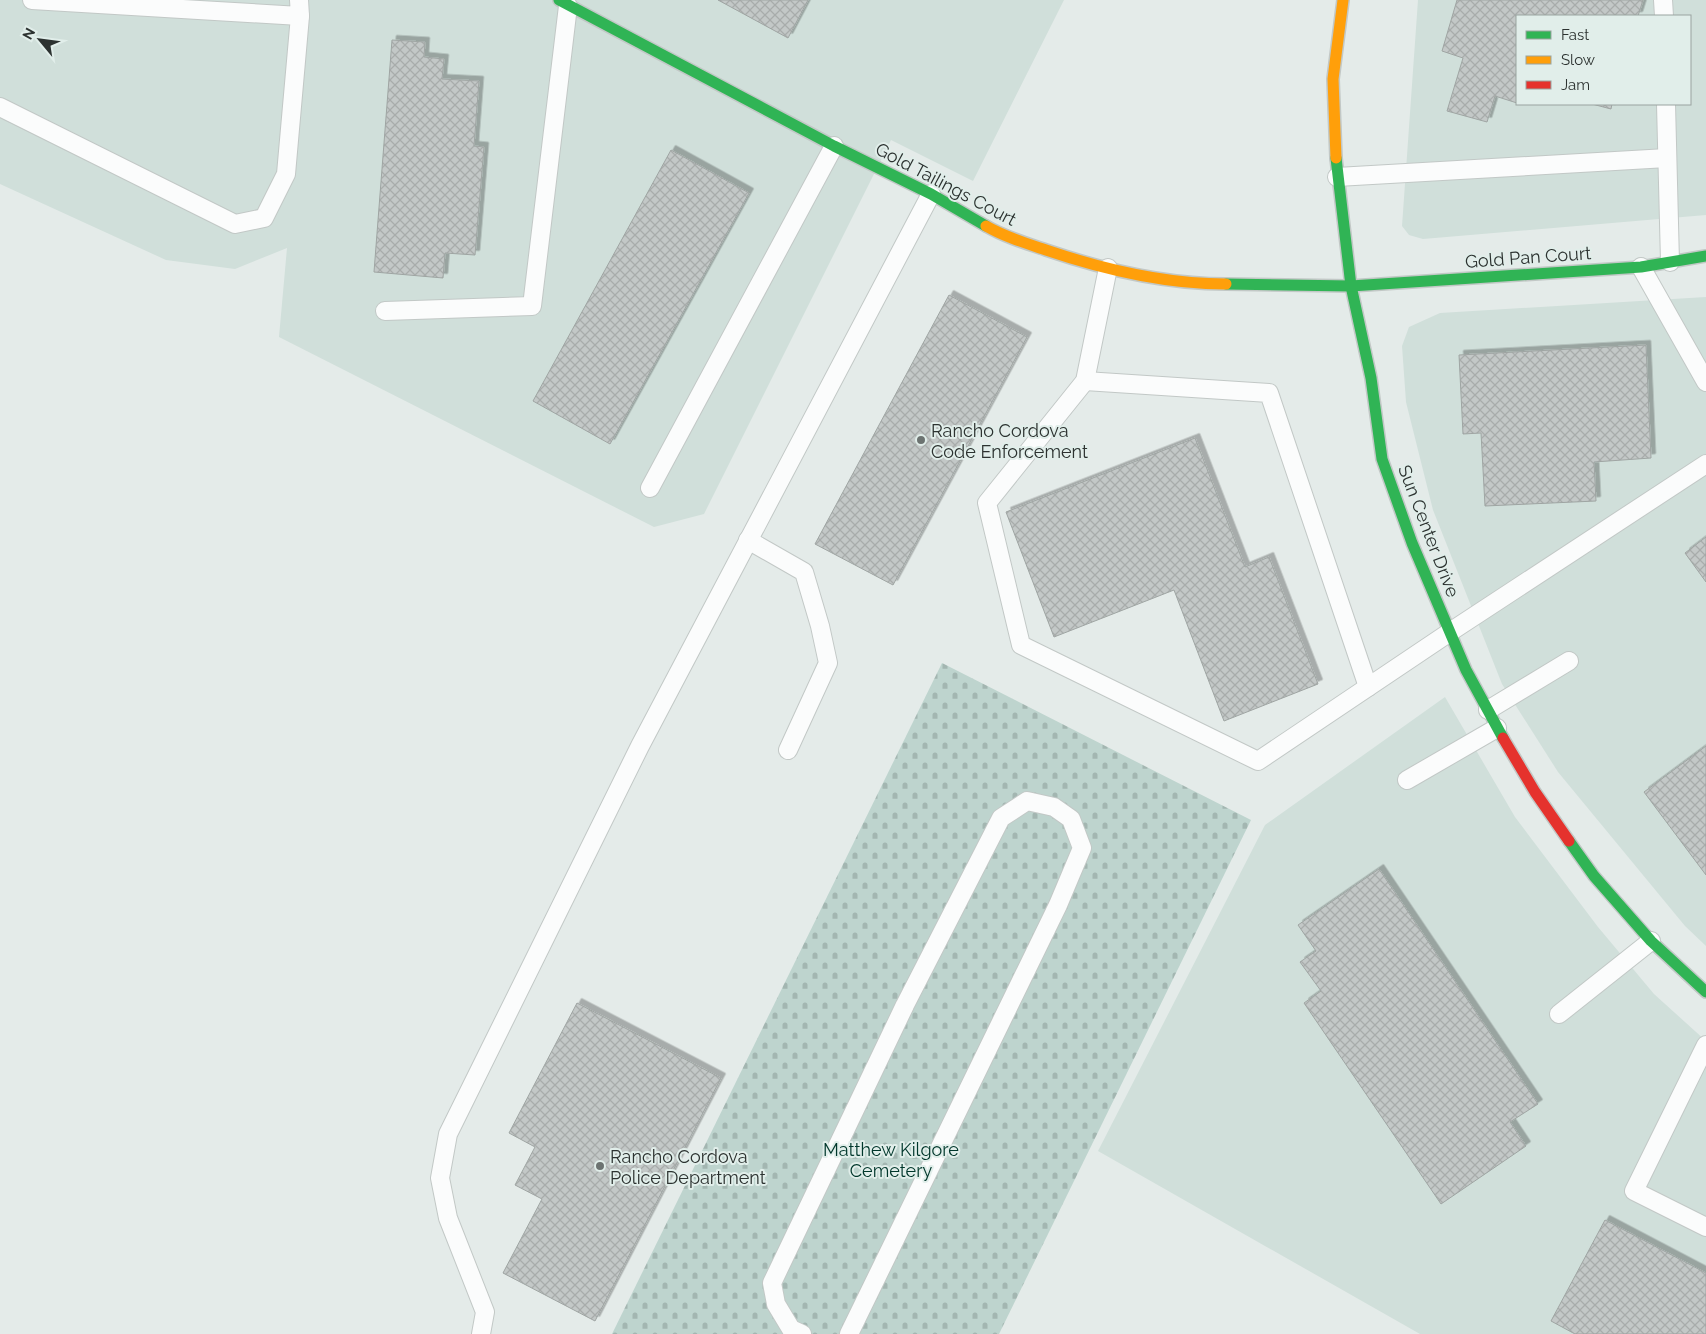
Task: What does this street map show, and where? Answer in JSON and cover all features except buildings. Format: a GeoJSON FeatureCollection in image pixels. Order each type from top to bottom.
{"type":"FeatureCollection","features":[{"type":"Feature","properties":{"kind":"street","name":"Sun Center Drive"},"geometry":{"type":"LineString","coordinates":[[1343,0],[1333,79],[1337,177],[1351,286],[1371,378],[1382,459],[1412,543],[1466,670],[1497,728],[1535,792],[1594,876],[1651,941],[1706,992]]}},
{"type":"Feature","properties":{"kind":"street","name":"Gold Tailings Court"},"geometry":{"type":"LineString","coordinates":[[563,3],[834,146],[931,194],[1004,236],[1108,268],[1197,284],[1351,286]]}},
{"type":"Feature","properties":{"kind":"street","name":"Gold Pan Court"},"geometry":{"type":"LineString","coordinates":[[1351,286],[1641,267],[1706,256]]}},
{"type":"Feature","properties":{"kind":"lane"},"geometry":{"type":"LineString","coordinates":[[0,107],[235,224],[264,218],[286,174],[300,8],[32,0]]}},
{"type":"Feature","properties":{"kind":"lane"},"geometry":{"type":"LineString","coordinates":[[1663,0],[1664,15]]}},
{"type":"Feature","properties":{"kind":"lane"},"geometry":{"type":"LineString","coordinates":[[385,311],[532,306],[563,3]]}},
{"type":"Feature","properties":{"kind":"lane"},"geometry":{"type":"LineString","coordinates":[[1666,105],[1670,262]]}},
{"type":"Feature","properties":{"kind":"lane"},"geometry":{"type":"LineString","coordinates":[[650,488],[834,146]]}},
{"type":"Feature","properties":{"kind":"lane"},"geometry":{"type":"LineString","coordinates":[[1337,177],[1667,158]]}},
{"type":"Feature","properties":{"kind":"lane"},"geometry":{"type":"LineString","coordinates":[[480,1334],[485,1312],[448,1218],[440,1178],[448,1134],[640,746],[931,194]]}},
{"type":"Feature","properties":{"kind":"lane"},"geometry":{"type":"LineString","coordinates":[[1641,267],[1706,382]]}},
{"type":"Feature","properties":{"kind":"lane"},"geometry":{"type":"LineString","coordinates":[[1108,268],[1084,382],[987,503],[1021,645],[1258,762],[1450,632],[1706,464]]}},
{"type":"Feature","properties":{"kind":"lane"},"geometry":{"type":"LineString","coordinates":[[1084,382],[1269,392],[1368,687]]}},
{"type":"Feature","properties":{"kind":"lane"},"geometry":{"type":"LineString","coordinates":[[748,540],[804,572],[820,626],[828,663],[788,750]]}},
{"type":"Feature","properties":{"kind":"lane"},"geometry":{"type":"LineString","coordinates":[[1488,710],[1569,661]]}},
{"type":"Feature","properties":{"kind":"lane"},"geometry":{"type":"LineString","coordinates":[[1407,780],[1497,728]]}},
{"type":"Feature","properties":{"kind":"lane"},"geometry":{"type":"LineString","coordinates":[[802,1334],[791,1329],[776,1304],[772,1284],[896,1023],[1001,818],[1027,801],[1054,807],[1071,819],[1082,848],[1058,905],[849,1334]]}},
{"type":"Feature","properties":{"kind":"lane"},"geometry":{"type":"LineString","coordinates":[[1559,1014],[1651,941]]}},
{"type":"Feature","properties":{"kind":"lane"},"geometry":{"type":"LineString","coordinates":[[1706,1045],[1634,1191],[1706,1227]]}},
{"type":"Feature","properties":{"kind":"shaded area"},"geometry":{"type":"Polygon","coordinates":[[[0,0],[1064,0],[973,181],[891,140],[704,514],[654,527],[279,337],[287,248],[235,269],[166,260],[0,184],[0,0]]]}},
{"type":"Feature","properties":{"kind":"shaded area"},"geometry":{"type":"Polygon","coordinates":[[[1418,0],[1706,0],[1706,215],[1423,239],[1409,235],[1402,226],[1418,0]]]}},
{"type":"Feature","properties":{"kind":"shaded area"},"geometry":{"type":"Polygon","coordinates":[[[1706,297],[1706,946],[1685,926],[1558,772],[1502,684],[1433,510],[1406,402],[1402,346],[1409,327],[1440,313],[1706,297]]]}},
{"type":"Feature","properties":{"kind":"shaded area"},"geometry":{"type":"Polygon","coordinates":[[[1445,697],[1515,817],[1598,927],[1654,994],[1706,1041],[1706,1334],[1420,1334],[1098,1151],[1265,825],[1445,697]]]}},
{"type":"Feature","properties":{"kind":"green space","name":"Matthew Kilgore Cemetery"},"geometry":{"type":"Polygon","coordinates":[[[942,663],[1251,820],[999,1334],[612,1334],[942,663]]]}},
{"type":"Feature","properties":{"kind":"traffic: fast"},"geometry":{"type":"LineString","coordinates":[[559,0],[834,146],[931,194],[986,226]]}},
{"type":"Feature","properties":{"kind":"traffic: fast"},"geometry":{"type":"LineString","coordinates":[[1336,158],[1351,286],[1371,378],[1382,459],[1412,543],[1466,670],[1503,738]]}},
{"type":"Feature","properties":{"kind":"traffic: fast"},"geometry":{"type":"LineString","coordinates":[[1226,284],[1351,286],[1641,267],[1706,256]]}},
{"type":"Feature","properties":{"kind":"traffic: fast"},"geometry":{"type":"LineString","coordinates":[[1569,841],[1594,876],[1651,941],[1706,992]]}},
{"type":"Feature","properties":{"kind":"traffic: slow"},"geometry":{"type":"LineString","coordinates":[[1336,158],[1333,79],[1343,0]]}},
{"type":"Feature","properties":{"kind":"traffic: slow"},"geometry":{"type":"LineString","coordinates":[[986,226],[1023,242],[1067,257],[1112,269],[1158,278],[1226,284]]}},
{"type":"Feature","properties":{"kind":"traffic: jam"},"geometry":{"type":"LineString","coordinates":[[1503,738],[1535,792],[1569,841]]}},
{"type":"Feature","properties":{"kind":"place","name":"Rancho Cordova Code Enforcement"},"geometry":{"type":"Point","coordinates":[921,440]}},
{"type":"Feature","properties":{"kind":"place","name":"Rancho Cordova Police Department"},"geometry":{"type":"Point","coordinates":[600,1166]}}]}
